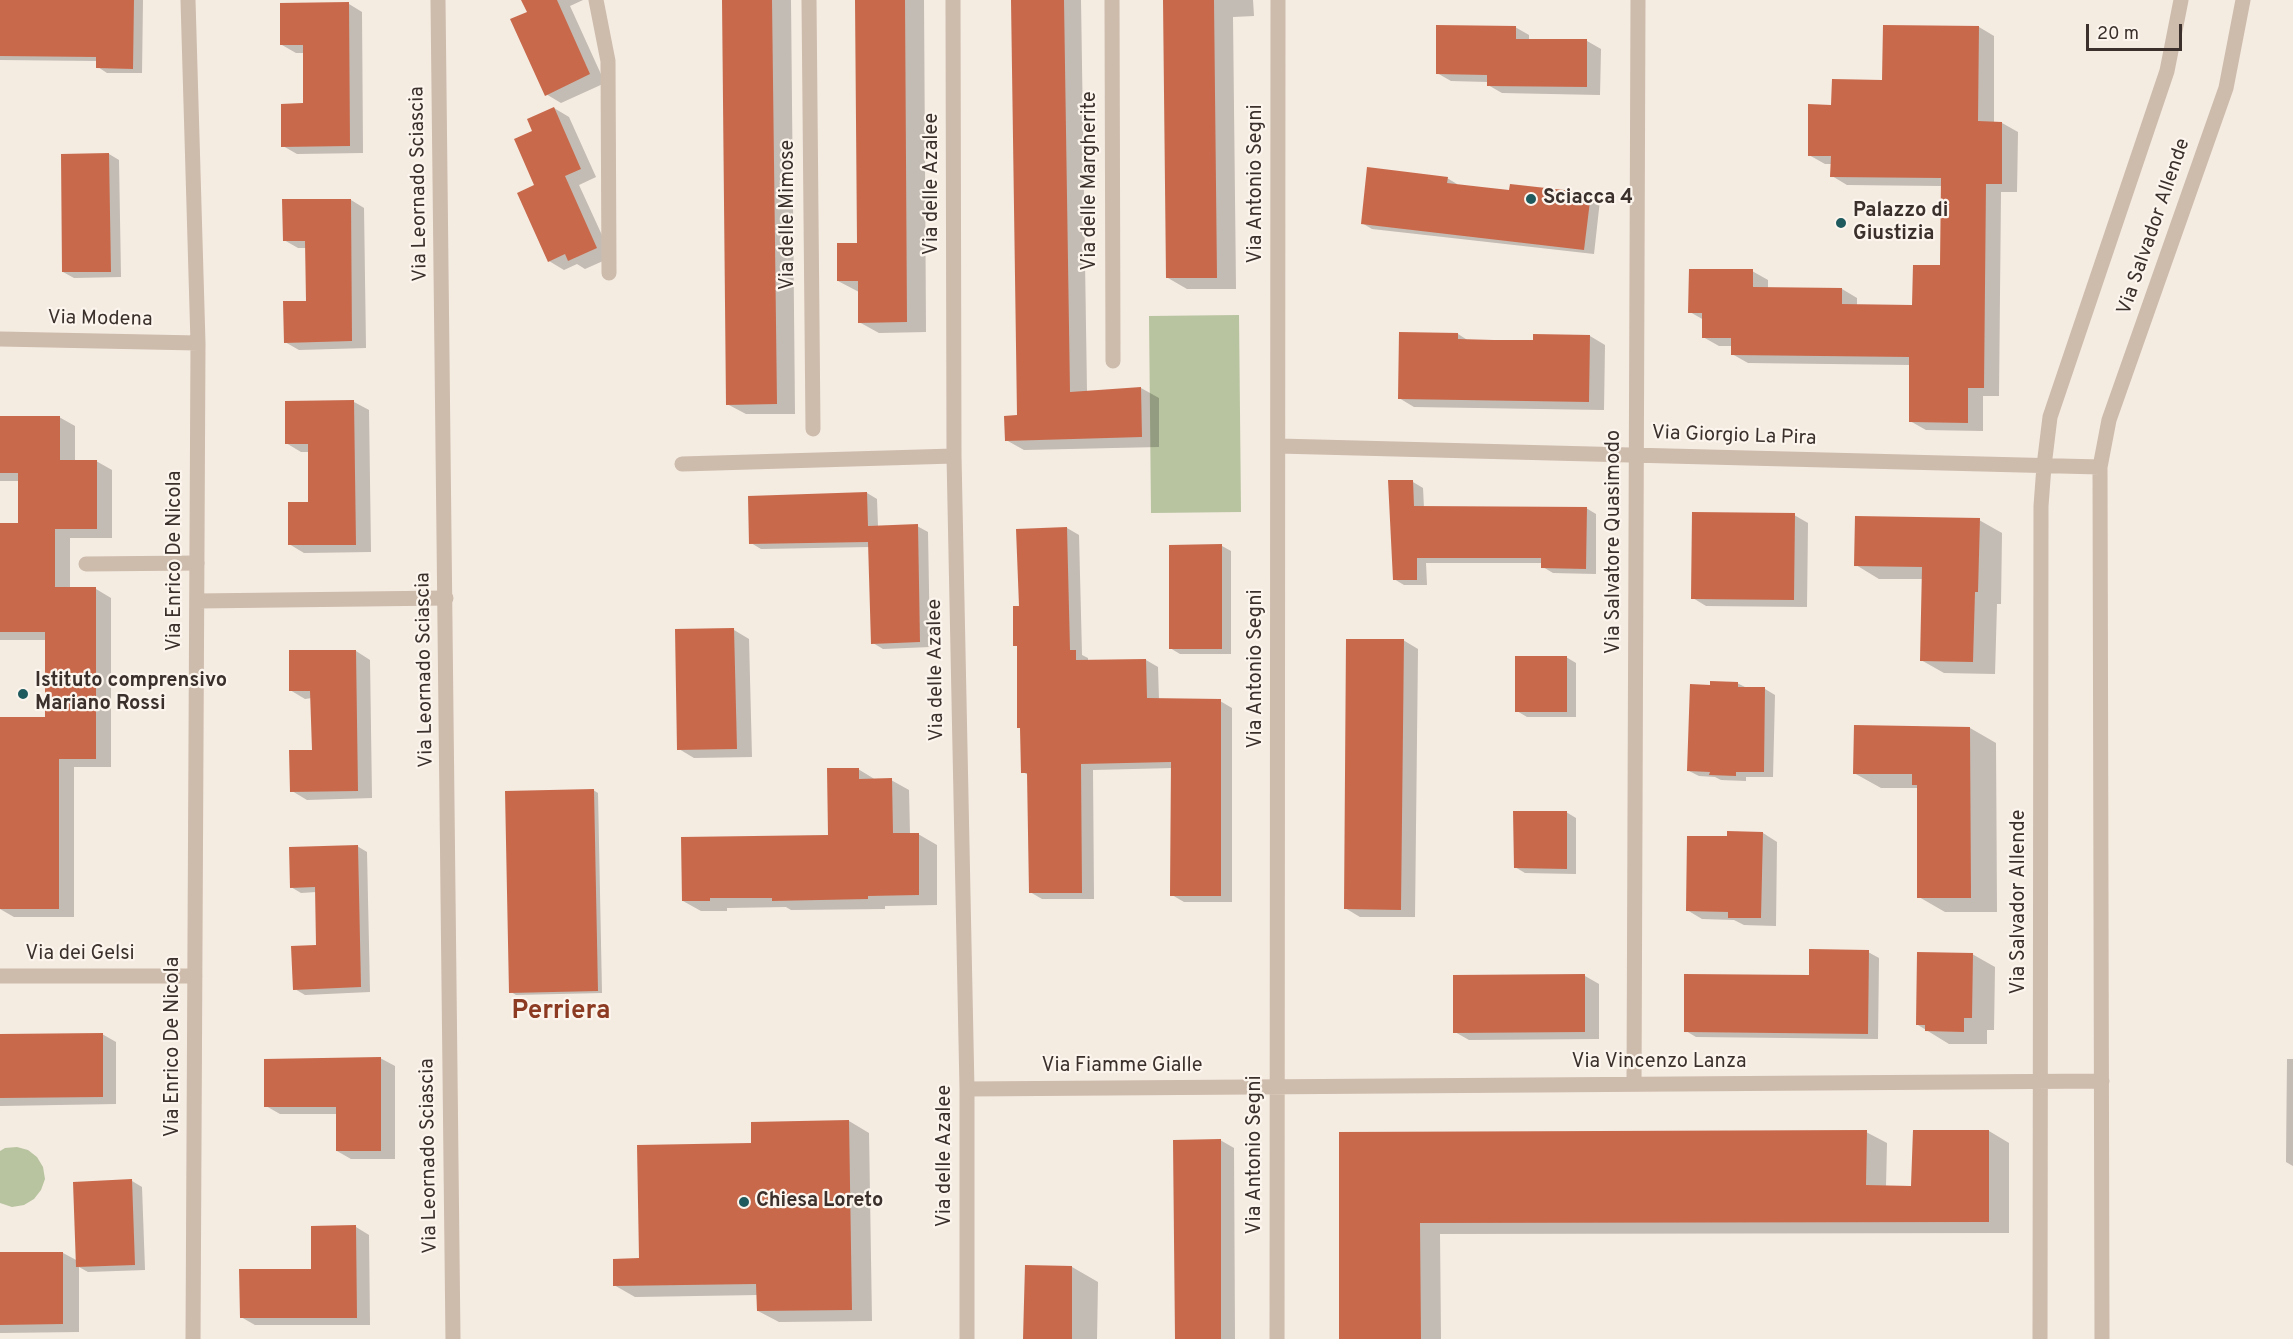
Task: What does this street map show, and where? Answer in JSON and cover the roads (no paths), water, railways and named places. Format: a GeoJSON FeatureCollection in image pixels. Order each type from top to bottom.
{"type":"FeatureCollection","features":[{"type":"Feature","properties":{"kind":"street","name":"Via Enrico De Nicola"},"geometry":{"type":"LineString","coordinates":[[188,0],[198,343],[194,1339]]}},
{"type":"Feature","properties":{"kind":"street","name":"Via Leornado Sciascia"},"geometry":{"type":"LineString","coordinates":[[438,0],[453,1339]]}},
{"type":"Feature","properties":{"kind":"street"},"geometry":{"type":"LineString","coordinates":[[596,0],[608,61],[609,273]]}},
{"type":"Feature","properties":{"kind":"street","name":"Via delle Mimose"},"geometry":{"type":"LineString","coordinates":[[809,0],[813,429]]}},
{"type":"Feature","properties":{"kind":"street","name":"Via delle Azalee"},"geometry":{"type":"LineString","coordinates":[[953,0],[954,456],[967,1089],[967,1339]]}},
{"type":"Feature","properties":{"kind":"street","name":"Via delle Margherite"},"geometry":{"type":"LineString","coordinates":[[1112,0],[1113,361]]}},
{"type":"Feature","properties":{"kind":"street","name":"Via Antonio Segni"},"geometry":{"type":"LineString","coordinates":[[1277,1339],[1278,0]]}},
{"type":"Feature","properties":{"kind":"street","name":"Via Salvatore Quasimodo"},"geometry":{"type":"LineString","coordinates":[[1634,1084],[1638,0]]}},
{"type":"Feature","properties":{"kind":"street","name":"Via Salvador Allende"},"geometry":{"type":"LineString","coordinates":[[2040,1339],[2041,506],[2044,466],[2050,417],[2167,71],[2181,0]]}},
{"type":"Feature","properties":{"kind":"street","name":"Via Salvador Allende"},"geometry":{"type":"LineString","coordinates":[[2102,1339],[2100,467],[2109,420],[2226,88],[2243,0]]}},
{"type":"Feature","properties":{"kind":"street","name":"Via Modena"},"geometry":{"type":"LineString","coordinates":[[0,339],[198,343]]}},
{"type":"Feature","properties":{"kind":"street","name":"Via Giorgio La Pira"},"geometry":{"type":"LineString","coordinates":[[1278,446],[2044,466]]}},
{"type":"Feature","properties":{"kind":"street"},"geometry":{"type":"LineString","coordinates":[[682,464],[954,456]]}},
{"type":"Feature","properties":{"kind":"street"},"geometry":{"type":"LineString","coordinates":[[2044,466],[2100,467]]}},
{"type":"Feature","properties":{"kind":"street"},"geometry":{"type":"LineString","coordinates":[[86,564],[197,563]]}},
{"type":"Feature","properties":{"kind":"street"},"geometry":{"type":"LineString","coordinates":[[197,601],[446,598]]}},
{"type":"Feature","properties":{"kind":"street","name":"Via dei Gelsi"},"geometry":{"type":"LineString","coordinates":[[0,976],[195,976]]}},
{"type":"Feature","properties":{"kind":"street","name":"Via Vincenzo Lanza"},"geometry":{"type":"LineString","coordinates":[[1277,1087],[2102,1081]]}},
{"type":"Feature","properties":{"kind":"street","name":"Via Fiamme Gialle"},"geometry":{"type":"LineString","coordinates":[[967,1089],[1277,1087]]}},
{"type":"Feature","properties":{"kind":"place","name":"Sciacca 4"},"geometry":{"type":"Point","coordinates":[1531,199]}},
{"type":"Feature","properties":{"kind":"place","name":"Palazzo di Giustizia"},"geometry":{"type":"Point","coordinates":[1841,223]}},
{"type":"Feature","properties":{"kind":"place","name":"Istituto comprensivo Mariano Rossi"},"geometry":{"type":"Point","coordinates":[23,694]}},
{"type":"Feature","properties":{"kind":"place","name":"Chiesa Loreto"},"geometry":{"type":"Point","coordinates":[744,1202]}},
{"type":"Feature","properties":{"kind":"district","name":"Perriera"},"geometry":{"type":"Point","coordinates":[561,1013]}}]}
